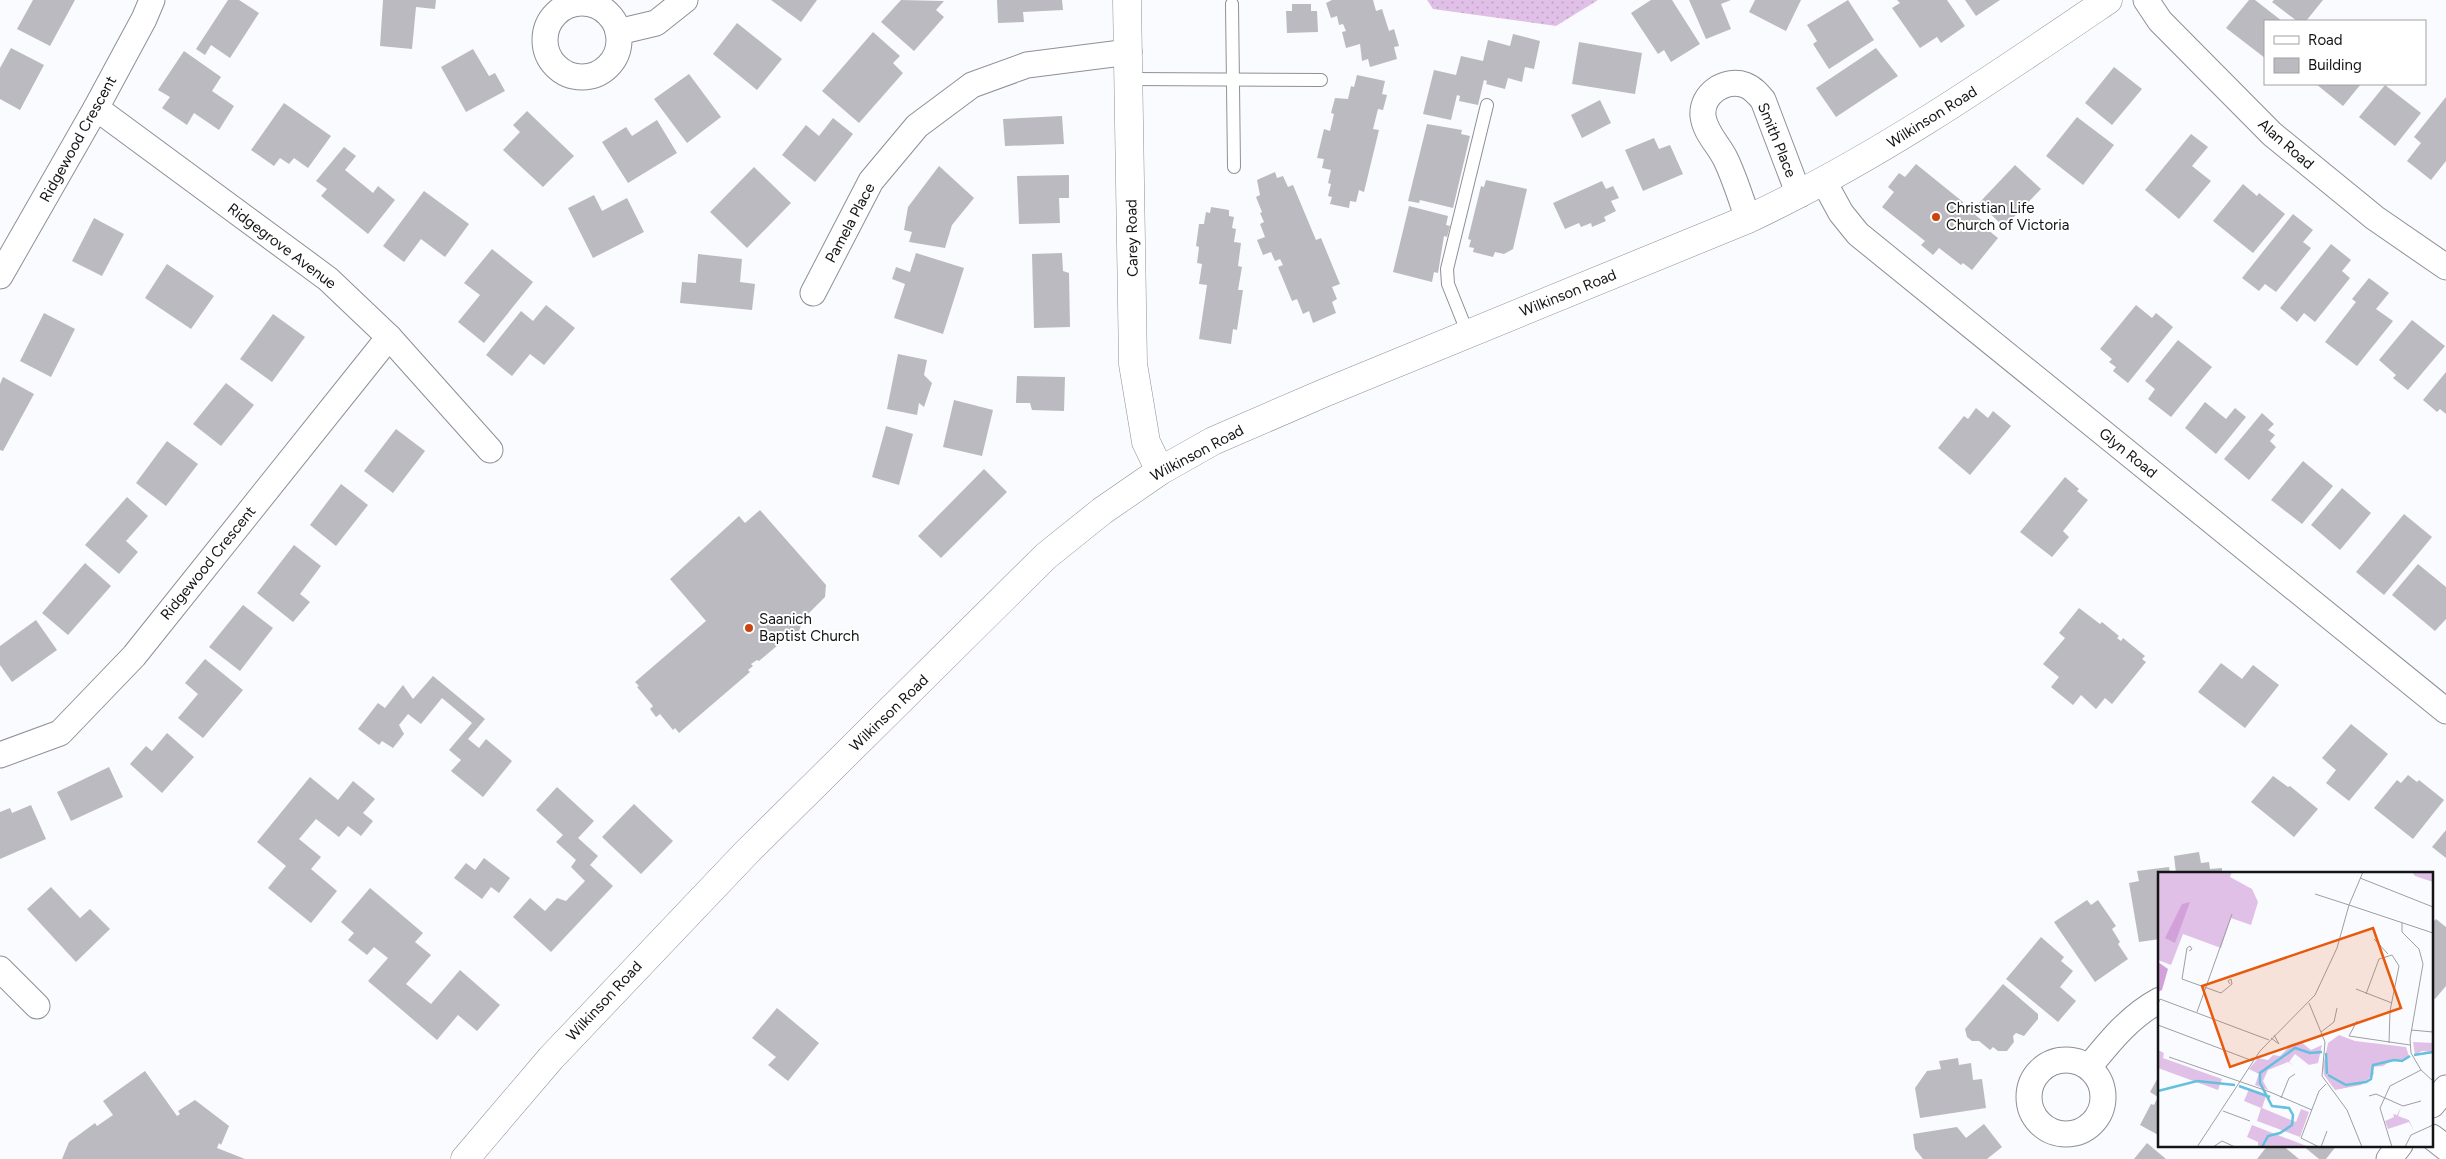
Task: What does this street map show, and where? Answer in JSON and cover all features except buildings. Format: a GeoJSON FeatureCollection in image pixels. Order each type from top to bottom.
{"type":"FeatureCollection","features":[{"type":"Feature","properties":{"kind":"main road","name":"Carey Road"},"geometry":{"type":"LineString","coordinates":[[1127,0],[1134,364],[1146,442],[1160,471]]}},
{"type":"Feature","properties":{"kind":"main road","name":"Wilkinson Road"},"geometry":{"type":"LineString","coordinates":[[465,1159],[551,1058],[747,852],[1046,556],[1102,511],[1160,471],[1213,441],[1799,195],[1898,140],[2108,0]]}},
{"type":"Feature","properties":{"kind":"street","name":"Ridgewood Crescent"},"geometry":{"type":"LineString","coordinates":[[0,276],[96,108],[144,19],[152,0]]}},
{"type":"Feature","properties":{"kind":"street"},"geometry":{"type":"LineString","coordinates":[[618,32],[656,23],[685,0]]}},
{"type":"Feature","properties":{"kind":"street","name":"Alan Road"},"geometry":{"type":"LineString","coordinates":[[2146,0],[2160,21],[2272,134],[2374,218],[2446,266]]}},
{"type":"Feature","properties":{"kind":"street","name":"Pamela Place"},"geometry":{"type":"LineString","coordinates":[[813,293],[871,181],[917,126],[972,85],[1028,65],[1129,52]]}},
{"type":"Feature","properties":{"kind":"street","name":"Smith Place"},"geometry":{"type":"LineString","coordinates":[[1748,218],[1726,160],[1704,126],[1702,114],[1705,102],[1712,92],[1722,86],[1733,83],[1745,85],[1755,91],[1763,100],[1799,195]]}},
{"type":"Feature","properties":{"kind":"street","name":"Ridgegrove Avenue"},"geometry":{"type":"LineString","coordinates":[[96,108],[328,279],[389,337],[490,450]]}},
{"type":"Feature","properties":{"kind":"street","name":"Glyn Road"},"geometry":{"type":"LineString","coordinates":[[1824,182],[1842,213],[1858,234],[2446,711]]}},
{"type":"Feature","properties":{"kind":"street","name":"Ridgewood Crescent"},"geometry":{"type":"LineString","coordinates":[[0,755],[60,733],[134,656],[389,337]]}},
{"type":"Feature","properties":{"kind":"street"},"geometry":{"type":"LineString","coordinates":[[0,969],[37,1006]]}},
{"type":"Feature","properties":{"kind":"street"},"geometry":{"type":"LineString","coordinates":[[2089,1066],[2115,1035],[2140,1010],[2158,1001]]}},
{"type":"Feature","properties":{"kind":"street"},"geometry":{"type":"LineString","coordinates":[[2434,1103],[2446,1088]]}},
{"type":"Feature","properties":{"kind":"street"},"geometry":{"type":"LineString","coordinates":[[2434,1139],[2446,1148]]}},
{"type":"Feature","properties":{"kind":"street"},"geometry":{"type":"LineString","coordinates":[[2389,1159],[2399,1146]]}},
{"type":"Feature","properties":{"kind":"lane"},"geometry":{"type":"LineString","coordinates":[[1232,4],[1234,167]]}},
{"type":"Feature","properties":{"kind":"lane"},"geometry":{"type":"LineString","coordinates":[[1129,79],[1321,80]]}},
{"type":"Feature","properties":{"kind":"lane"},"geometry":{"type":"LineString","coordinates":[[1468,334],[1448,284],[1447,268],[1487,105]]}},
{"type":"Feature","properties":{"kind":"shaded area"},"geometry":{"type":"Polygon","coordinates":[[[1427,0],[1598,0],[1556,26],[1433,9],[1427,0]]]}},
{"type":"Feature","properties":{"kind":"place","name":"Christian Life Church of Victoria"},"geometry":{"type":"Point","coordinates":[1936,217]}},
{"type":"Feature","properties":{"kind":"place","name":"Saanich Baptist Church"},"geometry":{"type":"Point","coordinates":[749,628]}}]}
